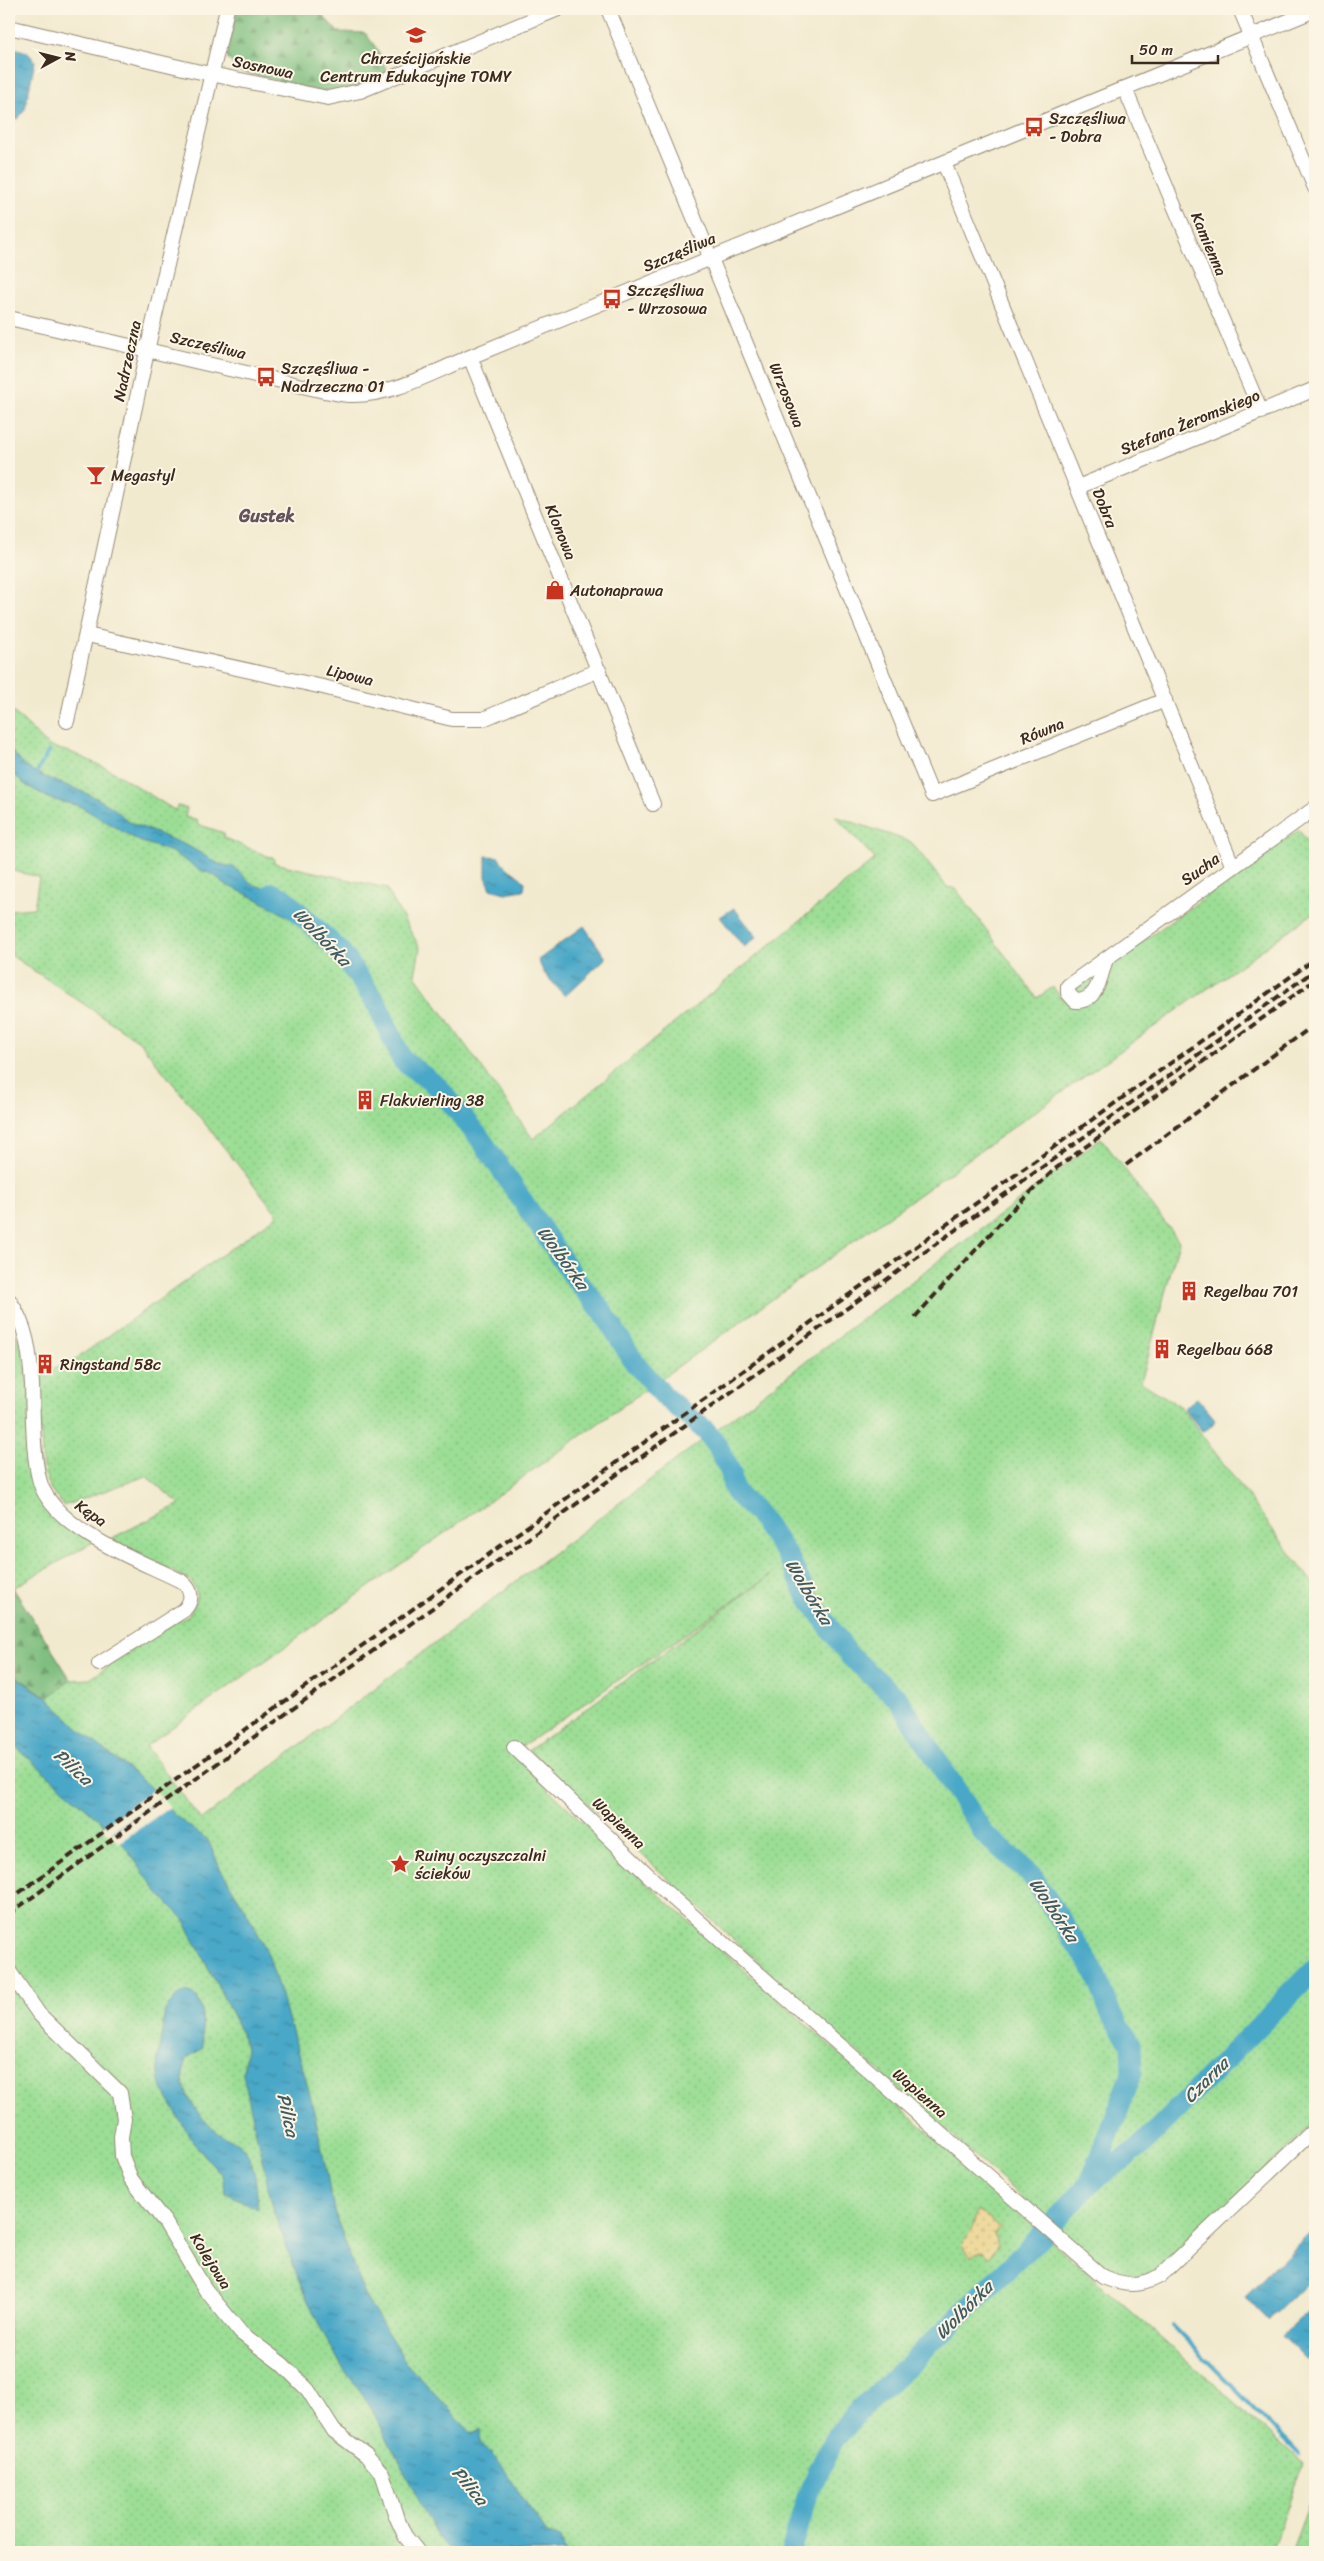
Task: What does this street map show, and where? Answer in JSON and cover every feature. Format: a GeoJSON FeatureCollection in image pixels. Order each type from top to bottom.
{"type":"FeatureCollection","features":[{"type":"Feature","properties":{"kind":"street","name":"Nadrzeczna"},"geometry":{"type":"LineString","coordinates":[[67,722],[147,350],[227,9]]}},
{"type":"Feature","properties":{"kind":"street","name":"Sosnowa"},"geometry":{"type":"LineString","coordinates":[[9,27],[213,74],[328,98],[344,96],[558,9]]}},
{"type":"Feature","properties":{"kind":"street","name":"Wrzosowa"},"geometry":{"type":"LineString","coordinates":[[608,9],[932,795]]}},
{"type":"Feature","properties":{"kind":"street"},"geometry":{"type":"LineString","coordinates":[[1240,9],[1315,188]]}},
{"type":"Feature","properties":{"kind":"street","name":"Szczęśliwa"},"geometry":{"type":"LineString","coordinates":[[9,318],[351,395],[372,393],[402,385],[1315,10]]}},
{"type":"Feature","properties":{"kind":"street","name":"Kamienna"},"geometry":{"type":"LineString","coordinates":[[1126,89],[1261,412]]}},
{"type":"Feature","properties":{"kind":"street","name":"Dobra"},"geometry":{"type":"LineString","coordinates":[[944,163],[1233,867]]}},
{"type":"Feature","properties":{"kind":"street","name":"Klonowa"},"geometry":{"type":"LineString","coordinates":[[470,357],[653,804]]}},
{"type":"Feature","properties":{"kind":"street","name":"Stefana Żeromskiego"},"geometry":{"type":"LineString","coordinates":[[1078,487],[1315,389]]}},
{"type":"Feature","properties":{"kind":"street","name":"Lipowa"},"geometry":{"type":"LineString","coordinates":[[87,635],[452,718],[469,720],[484,719],[598,670]]}},
{"type":"Feature","properties":{"kind":"street","name":"Równa"},"geometry":{"type":"LineString","coordinates":[[932,795],[1165,700]]}},
{"type":"Feature","properties":{"kind":"street","name":"Sucha"},"geometry":{"type":"LineString","coordinates":[[1106,959],[1315,808]]}},
{"type":"Feature","properties":{"kind":"street","name":"Kępa"},"geometry":{"type":"LineString","coordinates":[[9,1300],[15,1309],[29,1347],[37,1467],[42,1489],[51,1502],[80,1529],[181,1581],[188,1586],[191,1594],[190,1603],[184,1610],[100,1664]]}},
{"type":"Feature","properties":{"kind":"street","name":"Wapienna"},"geometry":{"type":"LineString","coordinates":[[514,1747],[667,1893],[1103,2277],[1128,2285],[1141,2284],[1160,2276],[1315,2129]]}},
{"type":"Feature","properties":{"kind":"street","name":"Kolejowa"},"geometry":{"type":"LineString","coordinates":[[9,1971],[39,2014],[120,2093],[124,2119],[121,2137],[122,2156],[131,2179],[166,2222],[205,2289],[241,2333],[282,2364],[308,2390],[334,2431],[366,2455],[382,2473],[396,2516],[405,2536],[418,2552]]}},
{"type":"Feature","properties":{"kind":"green space"},"geometry":{"type":"Polygon","coordinates":[[[237,9],[317,9],[338,32],[365,33],[377,49],[387,71],[352,89],[326,93],[238,71],[227,57],[237,9]]]}},
{"type":"Feature","properties":{"kind":"green space"},"geometry":{"type":"Polygon","coordinates":[[[9,708],[49,746],[73,753],[112,771],[176,811],[177,806],[187,808],[185,817],[198,821],[197,824],[224,833],[224,838],[275,859],[274,863],[386,888],[420,948],[415,975],[533,1139],[875,859],[835,816],[911,842],[947,887],[956,889],[1037,998],[1053,987],[1062,999],[1299,830],[1315,854],[1315,912],[146,1746],[201,1820],[1101,1138],[1179,1241],[1141,1382],[1181,1407],[1315,1586],[1315,2121],[1180,2252],[1154,2274],[1130,2279],[1106,2272],[805,2006],[529,1750],[771,1575],[514,1752],[525,1767],[663,1898],[1303,2463],[1272,2552],[9,2552],[9,1318],[23,1352],[46,1506],[68,1526],[95,1541],[13,1588],[71,1680],[90,1679],[152,1636],[189,1615],[194,1606],[197,1593],[191,1581],[110,1539],[180,1504],[146,1476],[63,1506],[50,1488],[43,1467],[37,1376],[76,1359],[278,1215],[139,1041],[9,954],[9,910],[34,908],[39,877],[9,870],[9,708]]]}},
{"type":"Feature","properties":{"kind":"green space"},"geometry":{"type":"Polygon","coordinates":[[[9,1587],[13,1588],[71,1680],[48,1698],[9,1671],[9,1587]]]}},
{"type":"Feature","properties":{"kind":"green space"},"geometry":{"type":"Polygon","coordinates":[[[1315,2488],[1315,2552],[1291,2552],[1315,2488]]]}},
{"type":"Feature","properties":{"kind":"sand"},"geometry":{"type":"Polygon","coordinates":[[[977,2211],[1001,2228],[994,2234],[997,2246],[990,2257],[982,2251],[972,2257],[961,2245],[973,2227],[977,2211]]]}},
{"type":"Feature","properties":{"kind":"water"},"geometry":{"type":"Polygon","coordinates":[[[9,46],[27,52],[35,61],[25,109],[18,119],[9,119],[9,46]]]}},
{"type":"Feature","properties":{"kind":"water"},"geometry":{"type":"Polygon","coordinates":[[[9,749],[28,768],[40,775],[93,796],[117,811],[127,821],[190,847],[219,864],[234,867],[252,884],[294,898],[298,903],[292,919],[257,899],[224,884],[214,875],[198,869],[172,852],[139,841],[79,806],[50,799],[24,784],[9,769],[9,749]]]}},
{"type":"Feature","properties":{"kind":"water"},"geometry":{"type":"Polygon","coordinates":[[[486,856],[499,857],[507,868],[525,882],[524,890],[505,893],[491,889],[486,877],[486,856]]]}},
{"type":"Feature","properties":{"kind":"water"},"geometry":{"type":"Polygon","coordinates":[[[734,908],[757,937],[744,947],[720,917],[734,908]]]}},
{"type":"Feature","properties":{"kind":"water"},"geometry":{"type":"Polygon","coordinates":[[[584,926],[606,958],[565,996],[544,973],[538,960],[584,926]]]}},
{"type":"Feature","properties":{"kind":"water"},"geometry":{"type":"Polygon","coordinates":[[[1197,1398],[1215,1419],[1210,1427],[1202,1431],[1185,1410],[1185,1407],[1197,1398]]]}},
{"type":"Feature","properties":{"kind":"water","name":"Pilica"},"geometry":{"type":"Polygon","coordinates":[[[9,1673],[48,1698],[80,1730],[149,1786],[174,1815],[208,1840],[220,1868],[253,1923],[268,1954],[301,2060],[315,2115],[334,2210],[367,2300],[406,2362],[472,2434],[481,2430],[479,2442],[500,2463],[547,2534],[560,2537],[564,2552],[460,2552],[448,2547],[438,2537],[369,2404],[341,2365],[321,2329],[300,2283],[274,2213],[243,2074],[246,2048],[241,2032],[183,1918],[158,1893],[123,1844],[95,1816],[9,1741],[9,1673]]]}},
{"type":"Feature","properties":{"kind":"water"},"geometry":{"type":"Polygon","coordinates":[[[186,1992],[197,1997],[202,2010],[203,2048],[187,2058],[183,2081],[189,2098],[200,2115],[213,2129],[224,2137],[237,2142],[247,2153],[254,2173],[258,2209],[226,2193],[222,2175],[193,2142],[162,2089],[157,2064],[165,2010],[177,1996],[186,1992]]]}},
{"type":"Feature","properties":{"kind":"water"},"geometry":{"type":"Polygon","coordinates":[[[1311,2231],[1315,2236],[1315,2275],[1268,2321],[1245,2297],[1311,2231]]]}},
{"type":"Feature","properties":{"kind":"water"},"geometry":{"type":"Polygon","coordinates":[[[1315,2304],[1315,2351],[1306,2360],[1282,2336],[1315,2304]]]}},
{"type":"Feature","properties":{"kind":"pier"},"geometry":{"type":"Polygon","coordinates":[[[154,1789],[161,1797],[109,1834],[102,1827],[154,1789]]]}},
{"type":"Feature","properties":{"kind":"pier"},"geometry":{"type":"Polygon","coordinates":[[[162,1797],[170,1807],[119,1843],[110,1835],[162,1797]]]}},
{"type":"Feature","properties":{"kind":"waterway"},"geometry":{"type":"LineString","coordinates":[[35,775],[49,751]]}},
{"type":"Feature","properties":{"kind":"waterway","name":"Wolbórka"},"geometry":{"type":"LineString","coordinates":[[272,893],[283,898],[341,952],[377,1004],[402,1060],[438,1087],[482,1141],[574,1277],[603,1312],[635,1363],[666,1398],[706,1431],[717,1445],[731,1473],[733,1487],[738,1495],[758,1514],[789,1558],[806,1594],[849,1655],[898,1699],[985,1835],[1030,1873],[1096,1974],[1110,2012],[1131,2044],[1132,2074],[1090,2183],[1035,2242],[908,2366],[865,2404],[833,2441],[808,2494],[791,2552]]}},
{"type":"Feature","properties":{"kind":"waterway","name":"Czarna"},"geometry":{"type":"LineString","coordinates":[[1090,2183],[1139,2148],[1315,1969]]}},
{"type":"Feature","properties":{"kind":"waterway"},"geometry":{"type":"LineString","coordinates":[[1172,2325],[1299,2454]]}},
{"type":"Feature","properties":{"kind":"railway"},"geometry":{"type":"LineString","coordinates":[[9,1900],[1315,959]]}},
{"type":"Feature","properties":{"kind":"railway"},"geometry":{"type":"LineString","coordinates":[[9,1914],[1315,970]]}},
{"type":"Feature","properties":{"kind":"railway"},"geometry":{"type":"LineString","coordinates":[[915,1317],[1010,1212],[1055,1169],[1315,980]]}},
{"type":"Feature","properties":{"kind":"railway"},"geometry":{"type":"LineString","coordinates":[[1126,1165],[1315,1024]]}},
{"type":"Feature","properties":{"kind":"place","name":"Chrześcijańskie Centrum Edukacyjne TOMY"},"geometry":{"type":"Point","coordinates":[416,35]}},
{"type":"Feature","properties":{"kind":"place","name":"Szczęśliwa - Dobra"},"geometry":{"type":"Point","coordinates":[1034,127]}},
{"type":"Feature","properties":{"kind":"place","name":"Szczęśliwa - Wrzosowa"},"geometry":{"type":"Point","coordinates":[612,299]}},
{"type":"Feature","properties":{"kind":"place","name":"Szczęśliwa - Nadrzeczna 01"},"geometry":{"type":"Point","coordinates":[266,377]}},
{"type":"Feature","properties":{"kind":"place","name":"Megastyl"},"geometry":{"type":"Point","coordinates":[96,475]}},
{"type":"Feature","properties":{"kind":"place","name":"Autonaprawa"},"geometry":{"type":"Point","coordinates":[555,590]}},
{"type":"Feature","properties":{"kind":"place","name":"Flakvierling 38"},"geometry":{"type":"Point","coordinates":[365,1100]}},
{"type":"Feature","properties":{"kind":"place","name":"Regelbau 701"},"geometry":{"type":"Point","coordinates":[1189,1291]}},
{"type":"Feature","properties":{"kind":"place","name":"Regelbau 668"},"geometry":{"type":"Point","coordinates":[1162,1349]}},
{"type":"Feature","properties":{"kind":"place","name":"Ringstand 58c"},"geometry":{"type":"Point","coordinates":[45,1364]}},
{"type":"Feature","properties":{"kind":"place","name":"Ruiny oczyszczalni ścieków"},"geometry":{"type":"Point","coordinates":[400,1864]}},
{"type":"Feature","properties":{"kind":"district","name":"Gustek"},"geometry":{"type":"Point","coordinates":[267,516]}}]}
